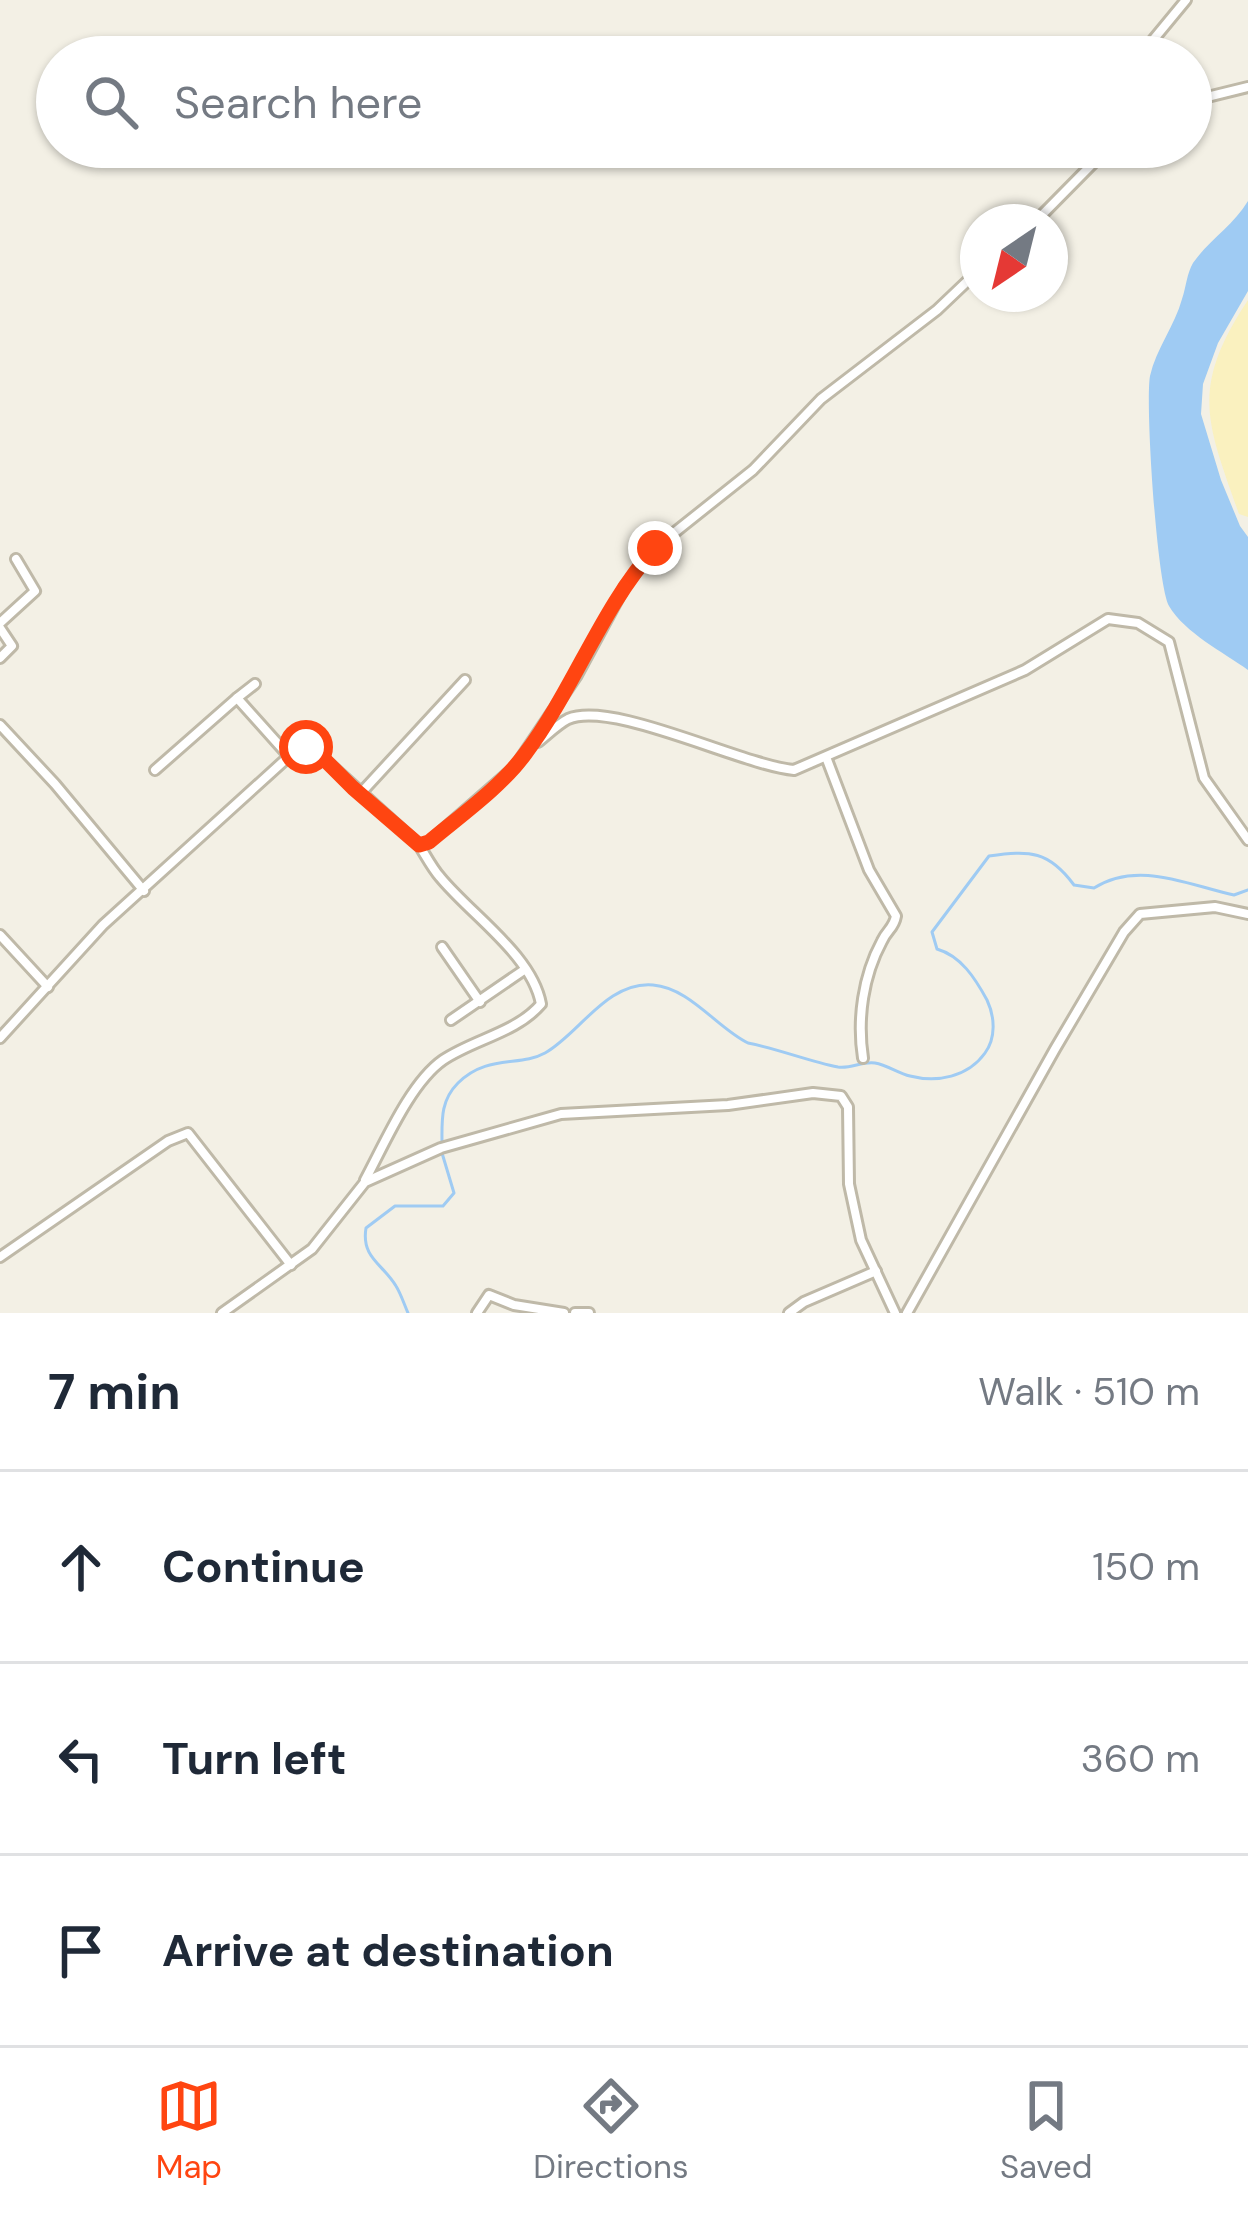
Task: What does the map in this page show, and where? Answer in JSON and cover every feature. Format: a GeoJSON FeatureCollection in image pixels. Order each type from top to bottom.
{"type":"FeatureCollection","features":[{"type":"Feature","properties":{"kind":"street"},"geometry":{"type":"LineString","coordinates":[[1156,36],[1186,0]]}},
{"type":"Feature","properties":{"kind":"street"},"geometry":{"type":"LineString","coordinates":[[1212,96],[1248,87]]}},
{"type":"Feature","properties":{"kind":"street"},"geometry":{"type":"LineString","coordinates":[[1053,204],[1088,168]]}},
{"type":"Feature","properties":{"kind":"street"},"geometry":{"type":"LineString","coordinates":[[419,845],[429,842],[515,767],[577,675],[626,586],[655,548],[753,470],[821,399],[960,288]]}},
{"type":"Feature","properties":{"kind":"street"},"geometry":{"type":"LineString","coordinates":[[0,658],[12,646],[0,625],[35,591],[16,559]]}},
{"type":"Feature","properties":{"kind":"street"},"geometry":{"type":"LineString","coordinates":[[529,748],[568,719],[617,718],[770,767],[794,770],[1025,670],[1108,619],[1138,623],[1168,642],[1204,778],[1248,839]]}},
{"type":"Feature","properties":{"kind":"street"},"geometry":{"type":"LineString","coordinates":[[360,794],[465,680]]}},
{"type":"Feature","properties":{"kind":"street"},"geometry":{"type":"LineString","coordinates":[[155,770],[255,684]]}},
{"type":"Feature","properties":{"kind":"street"},"geometry":{"type":"LineString","coordinates":[[237,698],[288,755]]}},
{"type":"Feature","properties":{"kind":"street"},"geometry":{"type":"LineString","coordinates":[[0,725],[144,891]]}},
{"type":"Feature","properties":{"kind":"street"},"geometry":{"type":"LineString","coordinates":[[0,1038],[92,935],[288,755],[312,748],[419,845],[440,877],[504,942],[538,988],[541,1004],[522,1021],[438,1064],[391,1132],[364,1182],[313,1250],[222,1313]]}},
{"type":"Feature","properties":{"kind":"street"},"geometry":{"type":"LineString","coordinates":[[826,757],[869,870],[896,916],[882,940],[861,1003],[862,1058]]}},
{"type":"Feature","properties":{"kind":"street"},"geometry":{"type":"LineString","coordinates":[[908,1313],[1124,932],[1140,914],[1215,907],[1248,914]]}},
{"type":"Feature","properties":{"kind":"street"},"geometry":{"type":"LineString","coordinates":[[0,935],[48,987]]}},
{"type":"Feature","properties":{"kind":"street"},"geometry":{"type":"LineString","coordinates":[[442,947],[480,1002]]}},
{"type":"Feature","properties":{"kind":"street"},"geometry":{"type":"LineString","coordinates":[[452,1020],[524,970]]}},
{"type":"Feature","properties":{"kind":"street"},"geometry":{"type":"LineString","coordinates":[[364,1182],[453,1144],[561,1114],[728,1106],[813,1093],[841,1096],[848,1107],[849,1184],[861,1240],[895,1313]]}},
{"type":"Feature","properties":{"kind":"street"},"geometry":{"type":"LineString","coordinates":[[0,1257],[188,1132],[291,1265]]}},
{"type":"Feature","properties":{"kind":"street"},"geometry":{"type":"LineString","coordinates":[[789,1313],[876,1270]]}},
{"type":"Feature","properties":{"kind":"street"},"geometry":{"type":"LineString","coordinates":[[477,1313],[489,1295],[514,1305],[564,1313]]}},
{"type":"Feature","properties":{"kind":"street"},"geometry":{"type":"LineString","coordinates":[[575,1313],[589,1313]]}},
{"type":"Feature","properties":{"kind":"sand"},"geometry":{"type":"Polygon","coordinates":[[[1248,300],[1248,517],[1239,514],[1218,454],[1209,405],[1217,357],[1248,300]]]}},
{"type":"Feature","properties":{"kind":"water"},"geometry":{"type":"Polygon","coordinates":[[[1248,201],[1248,291],[1218,343],[1203,384],[1201,414],[1221,480],[1248,537],[1248,670],[1194,633],[1169,606],[1156,531],[1149,393],[1153,366],[1179,309],[1191,267],[1248,201]]]}},
{"type":"Feature","properties":{"kind":"waterway"},"geometry":{"type":"LineString","coordinates":[[442,1144],[445,1104],[469,1074],[545,1053],[608,1000],[637,986],[653,985],[679,993],[748,1043],[816,1062],[843,1067],[875,1063],[920,1078],[961,1073],[989,1047],[992,1013],[960,962],[937,949],[932,932],[989,856],[1038,855],[1056,865],[1074,885],[1094,888],[1111,880],[1146,875],[1234,895],[1248,890]]}},
{"type":"Feature","properties":{"kind":"waterway"},"geometry":{"type":"LineString","coordinates":[[408,1313],[396,1286],[370,1254],[366,1228],[395,1206],[443,1206],[454,1193],[442,1153]]}},
{"type":"Feature","properties":{"kind":"route"},"geometry":{"type":"LineString","coordinates":[[306,747],[419,845],[429,842],[515,767],[577,675],[626,586],[655,548]]}}]}
